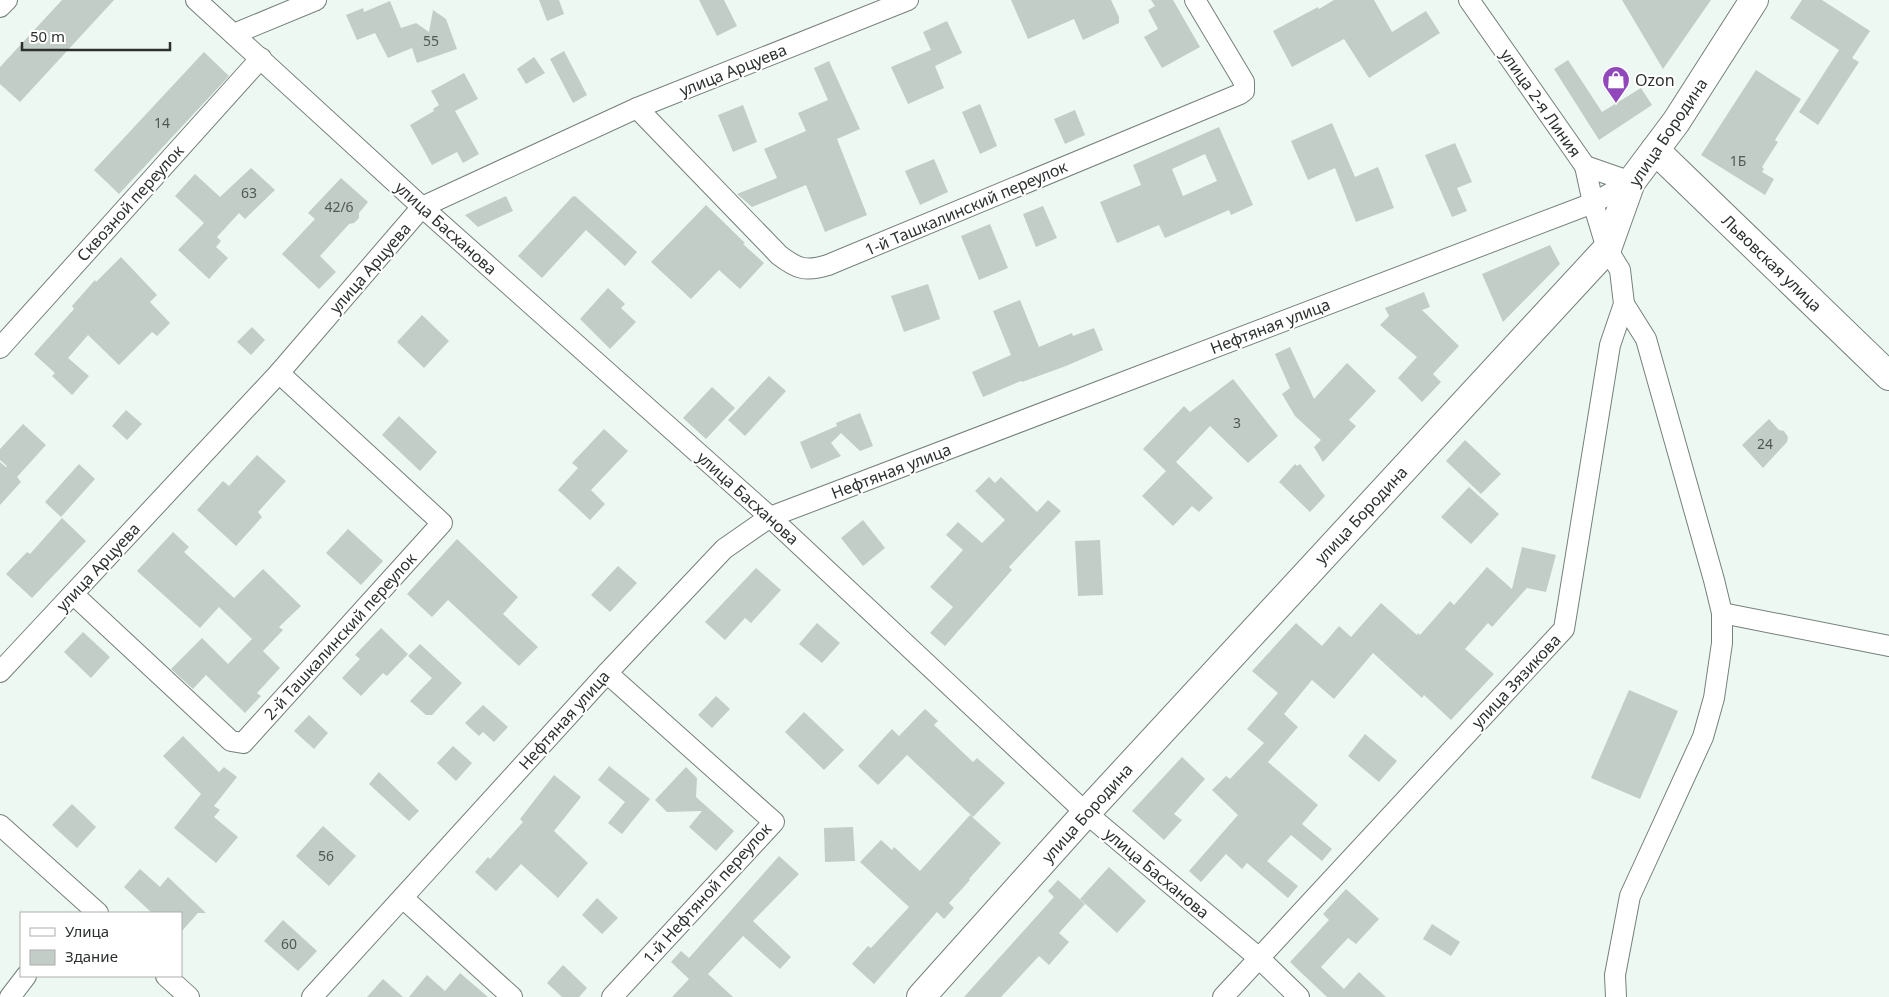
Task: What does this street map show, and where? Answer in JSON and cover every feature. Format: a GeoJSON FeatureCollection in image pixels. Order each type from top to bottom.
{"type":"FeatureCollection","features":[{"type":"Feature","properties":{"kind":"street"},"geometry":{"type":"LineString","coordinates":[[0,8],[7,0]]}},
{"type":"Feature","properties":{"kind":"street","name":"улица Басханова"},"geometry":{"type":"LineString","coordinates":[[196,0],[422,207],[770,517],[1086,813],[1259,958],[1299,997]]}},
{"type":"Feature","properties":{"kind":"street"},"geometry":{"type":"LineString","coordinates":[[234,34],[316,0]]}},
{"type":"Feature","properties":{"kind":"street","name":"улица Арцуева"},"geometry":{"type":"LineString","coordinates":[[0,672],[279,373],[422,207],[638,108],[908,0]]}},
{"type":"Feature","properties":{"kind":"street","name":"1-й Ташкалинский переулок"},"geometry":{"type":"LineString","coordinates":[[638,108],[779,255],[791,264],[804,269],[814,269],[828,265],[1240,94],[1244,91],[1244,82],[1195,0]]}},
{"type":"Feature","properties":{"kind":"street","name":"улица 2-я Линия"},"geometry":{"type":"LineString","coordinates":[[1469,0],[1585,166],[1632,182]]}},
{"type":"Feature","properties":{"kind":"street","name":"улица Бородина"},"geometry":{"type":"LineString","coordinates":[[921,997],[1086,813],[1607,249],[1632,182],[1676,122],[1754,0]]}},
{"type":"Feature","properties":{"kind":"street","name":"Сквозной переулок"},"geometry":{"type":"LineString","coordinates":[[0,348],[261,58]]}},
{"type":"Feature","properties":{"kind":"street","name":"Львовская улица"},"geometry":{"type":"LineString","coordinates":[[1655,150],[1889,376]]}},
{"type":"Feature","properties":{"kind":"street","name":"улица Зязикова"},"geometry":{"type":"LineString","coordinates":[[1223,997],[1564,629],[1610,345],[1624,304],[1620,270],[1607,249],[1593,203],[1585,166]]}},
{"type":"Feature","properties":{"kind":"street","name":"Нефтяная улица"},"geometry":{"type":"LineString","coordinates":[[312,997],[606,673],[724,549],[770,517],[1593,203],[1632,182]]}},
{"type":"Feature","properties":{"kind":"street"},"geometry":{"type":"LineString","coordinates":[[1616,997],[1614,975],[1630,896],[1703,737],[1714,698],[1722,643],[1722,613],[1714,580],[1646,339],[1624,304]]}},
{"type":"Feature","properties":{"kind":"street","name":"2-й Ташкалинский переулок"},"geometry":{"type":"LineString","coordinates":[[73,594],[231,742],[243,743],[442,524],[279,373]]}},
{"type":"Feature","properties":{"kind":"street"},"geometry":{"type":"LineString","coordinates":[[1722,613],[1889,646]]}},
{"type":"Feature","properties":{"kind":"street","name":"1-й Нефтяной переулок"},"geometry":{"type":"LineString","coordinates":[[606,673],[774,822],[612,997]]}},
{"type":"Feature","properties":{"kind":"street"},"geometry":{"type":"LineString","coordinates":[[0,825],[86,909]]}},
{"type":"Feature","properties":{"kind":"street"},"geometry":{"type":"LineString","coordinates":[[403,898],[512,997]]}},
{"type":"Feature","properties":{"kind":"street"},"geometry":{"type":"LineString","coordinates":[[10,997],[25,977]]}},
{"type":"Feature","properties":{"kind":"street"},"geometry":{"type":"LineString","coordinates":[[167,977],[189,997]]}},
{"type":"Feature","properties":{"kind":"building"},"geometry":{"type":"Polygon","coordinates":[[[62,0],[114,0],[20,102],[0,84],[0,67],[62,0]]]}},
{"type":"Feature","properties":{"kind":"building"},"geometry":{"type":"Polygon","coordinates":[[[539,0],[559,0],[564,14],[547,21],[539,0]]]}},
{"type":"Feature","properties":{"kind":"building"},"geometry":{"type":"Polygon","coordinates":[[[699,0],[724,0],[737,26],[717,36],[699,0]]]}},
{"type":"Feature","properties":{"kind":"building"},"geometry":{"type":"Polygon","coordinates":[[[1011,0],[1111,0],[1119,17],[1119,23],[1083,40],[1074,19],[1028,39],[1011,0]]]}},
{"type":"Feature","properties":{"kind":"building"},"geometry":{"type":"Polygon","coordinates":[[[1151,0],[1173,0],[1200,47],[1162,68],[1144,37],[1158,29],[1148,10],[1155,6],[1151,0]]]}},
{"type":"Feature","properties":{"kind":"building"},"geometry":{"type":"Polygon","coordinates":[[[1334,0],[1374,0],[1392,32],[1426,11],[1440,33],[1369,78],[1344,39],[1292,67],[1273,31],[1334,0]]]}},
{"type":"Feature","properties":{"kind":"building"},"geometry":{"type":"Polygon","coordinates":[[[1622,0],[1711,0],[1663,69],[1622,0]]]}},
{"type":"Feature","properties":{"kind":"building"},"geometry":{"type":"Polygon","coordinates":[[[1802,0],[1822,0],[1870,31],[1852,58],[1859,62],[1818,125],[1799,112],[1839,50],[1790,18],[1802,0]]]}},
{"type":"Feature","properties":{"kind":"building"},"geometry":{"type":"Polygon","coordinates":[[[390,1],[401,28],[416,23],[429,32],[433,10],[446,19],[457,49],[417,63],[412,48],[388,58],[375,33],[357,40],[346,15],[363,8],[364,12],[390,1]]]}},
{"type":"Feature","properties":{"kind":"building"},"geometry":{"type":"Polygon","coordinates":[[[947,21],[962,53],[935,66],[944,88],[908,104],[891,67],[931,50],[923,32],[947,21]]]}},
{"type":"Feature","properties":{"kind":"building"},"geometry":{"type":"Polygon","coordinates":[[[564,51],[587,95],[573,103],[550,59],[564,51]]]}},
{"type":"Feature","properties":{"kind":"building"},"geometry":{"type":"Polygon","coordinates":[[[204,52],[229,76],[119,194],[94,170],[204,52]]]}},
{"type":"Feature","properties":{"kind":"building"},"geometry":{"type":"Polygon","coordinates":[[[534,57],[545,73],[526,84],[517,69],[534,57]]]}},
{"type":"Feature","properties":{"kind":"building"},"geometry":{"type":"Polygon","coordinates":[[[1568,60],[1602,112],[1641,88],[1652,105],[1599,140],[1554,69],[1568,60]]]}},
{"type":"Feature","properties":{"kind":"building"},"geometry":{"type":"Polygon","coordinates":[[[829,61],[860,129],[837,139],[867,215],[825,232],[806,185],[752,207],[737,194],[777,178],[764,149],[806,131],[798,113],[828,100],[814,68],[829,61]]]}},
{"type":"Feature","properties":{"kind":"building"},"geometry":{"type":"Polygon","coordinates":[[[1756,70],[1801,99],[1775,140],[1778,142],[1762,167],[1764,169],[1762,172],[1774,179],[1765,195],[1701,155],[1756,70]]]}},
{"type":"Feature","properties":{"kind":"building"},"geometry":{"type":"Polygon","coordinates":[[[464,73],[478,99],[455,111],[479,154],[463,163],[457,152],[432,165],[410,125],[434,111],[433,109],[439,105],[431,91],[464,73]]]}},
{"type":"Feature","properties":{"kind":"building"},"geometry":{"type":"Polygon","coordinates":[[[980,104],[997,146],[980,154],[962,112],[980,104]]]}},
{"type":"Feature","properties":{"kind":"building"},"geometry":{"type":"Polygon","coordinates":[[[743,105],[757,142],[733,152],[718,115],[743,105]]]}},
{"type":"Feature","properties":{"kind":"building"},"geometry":{"type":"Polygon","coordinates":[[[1075,110],[1085,135],[1065,144],[1054,119],[1075,110]]]}},
{"type":"Feature","properties":{"kind":"building"},"geometry":{"type":"Polygon","coordinates":[[[1332,123],[1355,177],[1378,167],[1394,208],[1356,222],[1335,168],[1308,180],[1291,141],[1332,123]]]}},
{"type":"Feature","properties":{"kind":"building"},"geometry":{"type":"Polygon","coordinates":[[[1219,127],[1253,205],[1231,215],[1229,210],[1165,238],[1159,225],[1117,243],[1100,202],[1141,185],[1133,165],[1219,127]],[[1205,154],[1172,169],[1183,196],[1217,181],[1205,154]]]}},
{"type":"Feature","properties":{"kind":"building"},"geometry":{"type":"Polygon","coordinates":[[[1455,143],[1472,182],[1457,188],[1467,211],[1452,217],[1425,155],[1455,143]]]}},
{"type":"Feature","properties":{"kind":"building"},"geometry":{"type":"Polygon","coordinates":[[[934,159],[948,192],[920,205],[905,171],[934,159]]]}},
{"type":"Feature","properties":{"kind":"building"},"geometry":{"type":"Polygon","coordinates":[[[251,168],[275,190],[245,219],[239,213],[217,237],[221,241],[216,247],[228,258],[209,279],[178,250],[204,223],[175,196],[195,174],[220,197],[251,168]]]}},
{"type":"Feature","properties":{"kind":"building"},"geometry":{"type":"Polygon","coordinates":[[[341,178],[368,202],[359,213],[359,218],[354,223],[349,224],[320,256],[336,272],[319,289],[282,254],[315,219],[308,213],[341,178]]]}},
{"type":"Feature","properties":{"kind":"building"},"geometry":{"type":"Polygon","coordinates":[[[506,196],[513,211],[478,227],[465,215],[506,196]]]}},
{"type":"Feature","properties":{"kind":"building"},"geometry":{"type":"Polygon","coordinates":[[[573,196],[637,252],[625,266],[586,230],[542,278],[518,256],[573,196]]]}},
{"type":"Feature","properties":{"kind":"building"},"geometry":{"type":"Polygon","coordinates":[[[706,205],[764,263],[740,289],[719,270],[691,299],[651,262],[706,205]]]}},
{"type":"Feature","properties":{"kind":"building"},"geometry":{"type":"Polygon","coordinates":[[[1043,206],[1057,238],[1036,247],[1023,214],[1043,206]]]}},
{"type":"Feature","properties":{"kind":"building"},"geometry":{"type":"Polygon","coordinates":[[[990,224],[1008,268],[979,280],[961,236],[990,224]]]}},
{"type":"Feature","properties":{"kind":"building"},"geometry":{"type":"Polygon","coordinates":[[[1550,245],[1560,264],[1503,322],[1482,274],[1550,245]]]}},
{"type":"Feature","properties":{"kind":"building"},"geometry":{"type":"Polygon","coordinates":[[[121,257],[157,295],[150,302],[170,323],[157,336],[152,332],[119,365],[88,335],[68,358],[89,376],[72,395],[52,376],[55,373],[34,354],[74,309],[72,306],[95,280],[96,282],[121,257]]]}},
{"type":"Feature","properties":{"kind":"building"},"geometry":{"type":"Polygon","coordinates":[[[928,284],[940,319],[904,332],[891,296],[928,284]]]}},
{"type":"Feature","properties":{"kind":"building"},"geometry":{"type":"Polygon","coordinates":[[[608,288],[625,304],[621,308],[636,322],[610,349],[580,319],[608,288]]]}},
{"type":"Feature","properties":{"kind":"building"},"geometry":{"type":"Polygon","coordinates":[[[1424,292],[1430,307],[1422,310],[1459,346],[1433,374],[1441,382],[1422,402],[1398,378],[1417,357],[1380,325],[1389,316],[1385,308],[1424,292]]]}},
{"type":"Feature","properties":{"kind":"building"},"geometry":{"type":"Polygon","coordinates":[[[1020,300],[1039,347],[1072,333],[1073,336],[1094,328],[1103,350],[983,397],[972,372],[1011,355],[993,311],[1020,300]]]}},
{"type":"Feature","properties":{"kind":"building"},"geometry":{"type":"Polygon","coordinates":[[[422,315],[449,341],[424,368],[397,342],[422,315]]]}},
{"type":"Feature","properties":{"kind":"building"},"geometry":{"type":"Polygon","coordinates":[[[252,327],[265,340],[251,355],[237,342],[252,327]]]}},
{"type":"Feature","properties":{"kind":"building"},"geometry":{"type":"Polygon","coordinates":[[[1290,347],[1314,399],[1347,363],[1376,391],[1349,420],[1356,426],[1323,462],[1314,447],[1321,440],[1295,416],[1282,394],[1290,388],[1275,354],[1290,347]]]}},
{"type":"Feature","properties":{"kind":"building"},"geometry":{"type":"Polygon","coordinates":[[[769,376],[786,391],[745,436],[728,420],[769,376]]]}},
{"type":"Feature","properties":{"kind":"building"},"geometry":{"type":"Polygon","coordinates":[[[1233,379],[1278,436],[1248,463],[1210,426],[1176,462],[1213,498],[1199,512],[1192,506],[1173,526],[1142,496],[1166,471],[1143,449],[1184,406],[1190,412],[1233,379]]]}},
{"type":"Feature","properties":{"kind":"building"},"geometry":{"type":"Polygon","coordinates":[[[712,387],[735,408],[706,439],[683,418],[712,387]]]}},
{"type":"Feature","properties":{"kind":"building"},"geometry":{"type":"Polygon","coordinates":[[[126,410],[142,424],[127,440],[112,426],[126,410]]]}},
{"type":"Feature","properties":{"kind":"building"},"geometry":{"type":"Polygon","coordinates":[[[860,413],[873,446],[860,451],[841,433],[831,443],[841,456],[811,469],[800,442],[837,426],[836,423],[860,413]]]}},
{"type":"Feature","properties":{"kind":"building"},"geometry":{"type":"Polygon","coordinates":[[[399,416],[437,452],[420,471],[382,435],[399,416]]]}},
{"type":"Feature","properties":{"kind":"building"},"geometry":{"type":"Polygon","coordinates":[[[1769,419],[1779,430],[1784,431],[1788,437],[1787,442],[1763,468],[1742,445],[1769,419]]]}},
{"type":"Feature","properties":{"kind":"building"},"geometry":{"type":"Polygon","coordinates":[[[23,424],[46,445],[17,477],[21,482],[0,505],[0,462],[7,466],[0,460],[0,449],[23,424]]]}},
{"type":"Feature","properties":{"kind":"building"},"geometry":{"type":"Polygon","coordinates":[[[604,429],[628,451],[591,490],[605,504],[590,520],[558,490],[578,468],[572,463],[604,429]]]}},
{"type":"Feature","properties":{"kind":"building"},"geometry":{"type":"Polygon","coordinates":[[[1465,440],[1501,474],[1481,494],[1446,461],[1465,440]]]}},
{"type":"Feature","properties":{"kind":"building"},"geometry":{"type":"Polygon","coordinates":[[[257,455],[286,481],[258,512],[262,517],[236,546],[197,510],[223,481],[229,486],[257,455]]]}},
{"type":"Feature","properties":{"kind":"building"},"geometry":{"type":"Polygon","coordinates":[[[79,464],[95,479],[61,517],[45,502],[79,464]]]}},
{"type":"Feature","properties":{"kind":"building"},"geometry":{"type":"Polygon","coordinates":[[[1295,464],[1297,466],[1300,464],[1325,496],[1310,512],[1279,482],[1295,464]]]}},
{"type":"Feature","properties":{"kind":"building"},"geometry":{"type":"Polygon","coordinates":[[[989,477],[995,483],[1001,477],[1037,512],[1048,500],[1061,511],[1009,567],[1012,570],[945,646],[930,633],[953,607],[930,587],[963,550],[946,535],[958,522],[982,543],[1005,520],[975,491],[989,477]]]}},
{"type":"Feature","properties":{"kind":"building"},"geometry":{"type":"Polygon","coordinates":[[[1469,487],[1499,514],[1471,544],[1441,517],[1469,487]]]}},
{"type":"Feature","properties":{"kind":"building"},"geometry":{"type":"Polygon","coordinates":[[[62,518],[86,541],[32,598],[6,574],[27,552],[30,554],[62,518]]]}},
{"type":"Feature","properties":{"kind":"building"},"geometry":{"type":"Polygon","coordinates":[[[863,520],[885,548],[863,566],[841,538],[863,520]]]}},
{"type":"Feature","properties":{"kind":"building"},"geometry":{"type":"Polygon","coordinates":[[[348,529],[383,561],[361,585],[326,553],[348,529]]]}},
{"type":"Feature","properties":{"kind":"building"},"geometry":{"type":"Polygon","coordinates":[[[173,532],[189,547],[184,552],[234,598],[263,569],[301,606],[279,627],[283,630],[263,651],[280,668],[257,693],[261,696],[245,713],[206,675],[193,689],[171,669],[202,638],[228,664],[252,639],[219,607],[200,628],[137,571],[173,532]]]}},
{"type":"Feature","properties":{"kind":"building"},"geometry":{"type":"Polygon","coordinates":[[[457,539],[518,597],[503,614],[538,647],[519,666],[448,600],[432,617],[407,594],[457,539]]]}},
{"type":"Feature","properties":{"kind":"building"},"geometry":{"type":"Polygon","coordinates":[[[1100,540],[1103,595],[1078,596],[1075,541],[1100,540]]]}},
{"type":"Feature","properties":{"kind":"building"},"geometry":{"type":"Polygon","coordinates":[[[1522,547],[1556,555],[1546,592],[1527,588],[1492,627],[1488,623],[1465,649],[1494,674],[1451,720],[1424,695],[1422,698],[1373,653],[1334,699],[1312,680],[1284,714],[1298,727],[1268,762],[1318,805],[1302,824],[1332,849],[1322,861],[1291,835],[1267,861],[1298,886],[1288,898],[1247,863],[1242,869],[1226,854],[1201,882],[1189,871],[1238,815],[1212,790],[1226,776],[1230,779],[1264,743],[1247,729],[1278,693],[1252,671],[1296,623],[1322,646],[1339,626],[1351,637],[1381,603],[1417,635],[1418,633],[1420,635],[1450,601],[1454,605],[1487,567],[1512,589],[1522,547]]]}},
{"type":"Feature","properties":{"kind":"building"},"geometry":{"type":"Polygon","coordinates":[[[618,566],[637,583],[610,612],[591,595],[618,566]]]}},
{"type":"Feature","properties":{"kind":"building"},"geometry":{"type":"Polygon","coordinates":[[[756,568],[781,590],[751,623],[745,618],[725,640],[705,622],[756,568]]]}},
{"type":"Feature","properties":{"kind":"building"},"geometry":{"type":"Polygon","coordinates":[[[817,623],[840,643],[822,663],[799,644],[817,623]]]}},
{"type":"Feature","properties":{"kind":"building"},"geometry":{"type":"Polygon","coordinates":[[[381,628],[408,654],[387,676],[383,673],[361,696],[342,678],[360,659],[355,655],[381,628]]]}},
{"type":"Feature","properties":{"kind":"building"},"geometry":{"type":"Polygon","coordinates":[[[83,632],[110,657],[91,678],[64,652],[83,632]]]}},
{"type":"Feature","properties":{"kind":"building"},"geometry":{"type":"Polygon","coordinates":[[[420,644],[462,683],[432,715],[426,715],[410,701],[432,678],[408,656],[420,644]]]}},
{"type":"Feature","properties":{"kind":"building"},"geometry":{"type":"Polygon","coordinates":[[[1629,690],[1678,711],[1640,799],[1591,778],[1629,690]]]}},
{"type":"Feature","properties":{"kind":"building"},"geometry":{"type":"Polygon","coordinates":[[[716,696],[730,709],[712,728],[698,715],[716,696]]]}},
{"type":"Feature","properties":{"kind":"building"},"geometry":{"type":"Polygon","coordinates":[[[483,705],[508,727],[494,742],[483,732],[479,736],[465,723],[483,705]]]}},
{"type":"Feature","properties":{"kind":"building"},"geometry":{"type":"Polygon","coordinates":[[[925,709],[938,721],[934,725],[973,762],[977,758],[1005,783],[973,817],[907,755],[878,785],[858,766],[892,729],[899,736],[925,709]]]}},
{"type":"Feature","properties":{"kind":"building"},"geometry":{"type":"Polygon","coordinates":[[[804,712],[844,750],[824,770],[785,732],[804,712]]]}},
{"type":"Feature","properties":{"kind":"building"},"geometry":{"type":"Polygon","coordinates":[[[309,715],[328,733],[314,749],[294,731],[309,715]]]}},
{"type":"Feature","properties":{"kind":"building"},"geometry":{"type":"Polygon","coordinates":[[[1365,734],[1397,761],[1379,782],[1348,756],[1365,734]]]}},
{"type":"Feature","properties":{"kind":"building"},"geometry":{"type":"Polygon","coordinates":[[[183,736],[219,772],[224,767],[237,777],[214,806],[220,810],[214,817],[238,837],[216,863],[174,828],[201,794],[163,756],[183,736]]]}},
{"type":"Feature","properties":{"kind":"building"},"geometry":{"type":"Polygon","coordinates":[[[453,746],[472,763],[456,781],[437,763],[453,746]]]}},
{"type":"Feature","properties":{"kind":"building"},"geometry":{"type":"Polygon","coordinates":[[[1182,757],[1205,779],[1174,814],[1182,820],[1164,840],[1132,811],[1182,757]]]}},
{"type":"Feature","properties":{"kind":"building"},"geometry":{"type":"Polygon","coordinates":[[[609,766],[650,799],[622,834],[608,823],[625,802],[598,780],[609,766]]]}},
{"type":"Feature","properties":{"kind":"building"},"geometry":{"type":"Polygon","coordinates":[[[686,767],[697,778],[696,797],[734,831],[716,851],[689,827],[702,811],[667,812],[655,800],[686,767]]]}},
{"type":"Feature","properties":{"kind":"building"},"geometry":{"type":"Polygon","coordinates":[[[379,772],[419,811],[409,821],[369,784],[379,772]]]}},
{"type":"Feature","properties":{"kind":"building"},"geometry":{"type":"Polygon","coordinates":[[[554,775],[581,797],[554,831],[588,863],[558,898],[521,864],[496,891],[475,872],[488,857],[490,859],[523,822],[520,819],[554,775]]]}},
{"type":"Feature","properties":{"kind":"building"},"geometry":{"type":"Polygon","coordinates":[[[72,804],[96,827],[77,848],[52,825],[72,804]]]}},
{"type":"Feature","properties":{"kind":"building"},"geometry":{"type":"Polygon","coordinates":[[[970,815],[1001,843],[949,903],[954,908],[944,919],[937,912],[874,984],[852,964],[868,946],[871,948],[909,907],[860,862],[881,840],[892,850],[894,847],[920,871],[970,815]]]}},
{"type":"Feature","properties":{"kind":"building"},"geometry":{"type":"Polygon","coordinates":[[[323,826],[356,856],[329,886],[296,856],[323,826]]]}},
{"type":"Feature","properties":{"kind":"building"},"geometry":{"type":"Polygon","coordinates":[[[853,827],[855,861],[825,862],[824,828],[853,827]]]}},
{"type":"Feature","properties":{"kind":"building"},"geometry":{"type":"Polygon","coordinates":[[[779,856],[799,874],[753,921],[791,957],[780,969],[743,936],[708,974],[733,997],[672,997],[689,979],[671,962],[681,951],[689,958],[779,856]]]}},
{"type":"Feature","properties":{"kind":"building"},"geometry":{"type":"Polygon","coordinates":[[[1109,867],[1146,901],[1117,933],[1080,899],[1109,867]]]}},
{"type":"Feature","properties":{"kind":"building"},"geometry":{"type":"Polygon","coordinates":[[[140,869],[160,887],[168,877],[206,913],[198,913],[182,931],[182,912],[151,912],[124,887],[140,869]]]}},
{"type":"Feature","properties":{"kind":"building"},"geometry":{"type":"Polygon","coordinates":[[[1058,880],[1085,904],[1059,933],[1069,942],[1049,965],[1039,956],[1001,997],[964,997],[1054,897],[1048,891],[1058,880]]]}},
{"type":"Feature","properties":{"kind":"building"},"geometry":{"type":"Polygon","coordinates":[[[1346,889],[1379,919],[1356,944],[1348,938],[1321,967],[1344,989],[1359,972],[1386,997],[1327,997],[1290,962],[1329,920],[1323,914],[1346,889]]]}},
{"type":"Feature","properties":{"kind":"building"},"geometry":{"type":"Polygon","coordinates":[[[597,898],[618,918],[602,934],[582,915],[597,898]]]}},
{"type":"Feature","properties":{"kind":"building"},"geometry":{"type":"Polygon","coordinates":[[[283,920],[317,951],[298,971],[264,941],[283,920]]]}},
{"type":"Feature","properties":{"kind":"building"},"geometry":{"type":"Polygon","coordinates":[[[1432,924],[1460,942],[1451,956],[1423,939],[1432,924]]]}},
{"type":"Feature","properties":{"kind":"building"},"geometry":{"type":"Polygon","coordinates":[[[563,965],[587,988],[579,997],[562,997],[547,983],[563,965]]]}},
{"type":"Feature","properties":{"kind":"building"},"geometry":{"type":"Polygon","coordinates":[[[460,973],[488,997],[409,997],[427,975],[445,991],[460,973]]]}},
{"type":"Feature","properties":{"kind":"building"},"geometry":{"type":"Polygon","coordinates":[[[383,979],[403,997],[367,997],[383,979]]]}},
{"type":"Feature","properties":{"kind":"place","name":"Ozon"},"geometry":{"type":"Point","coordinates":[1616,104]}}]}
